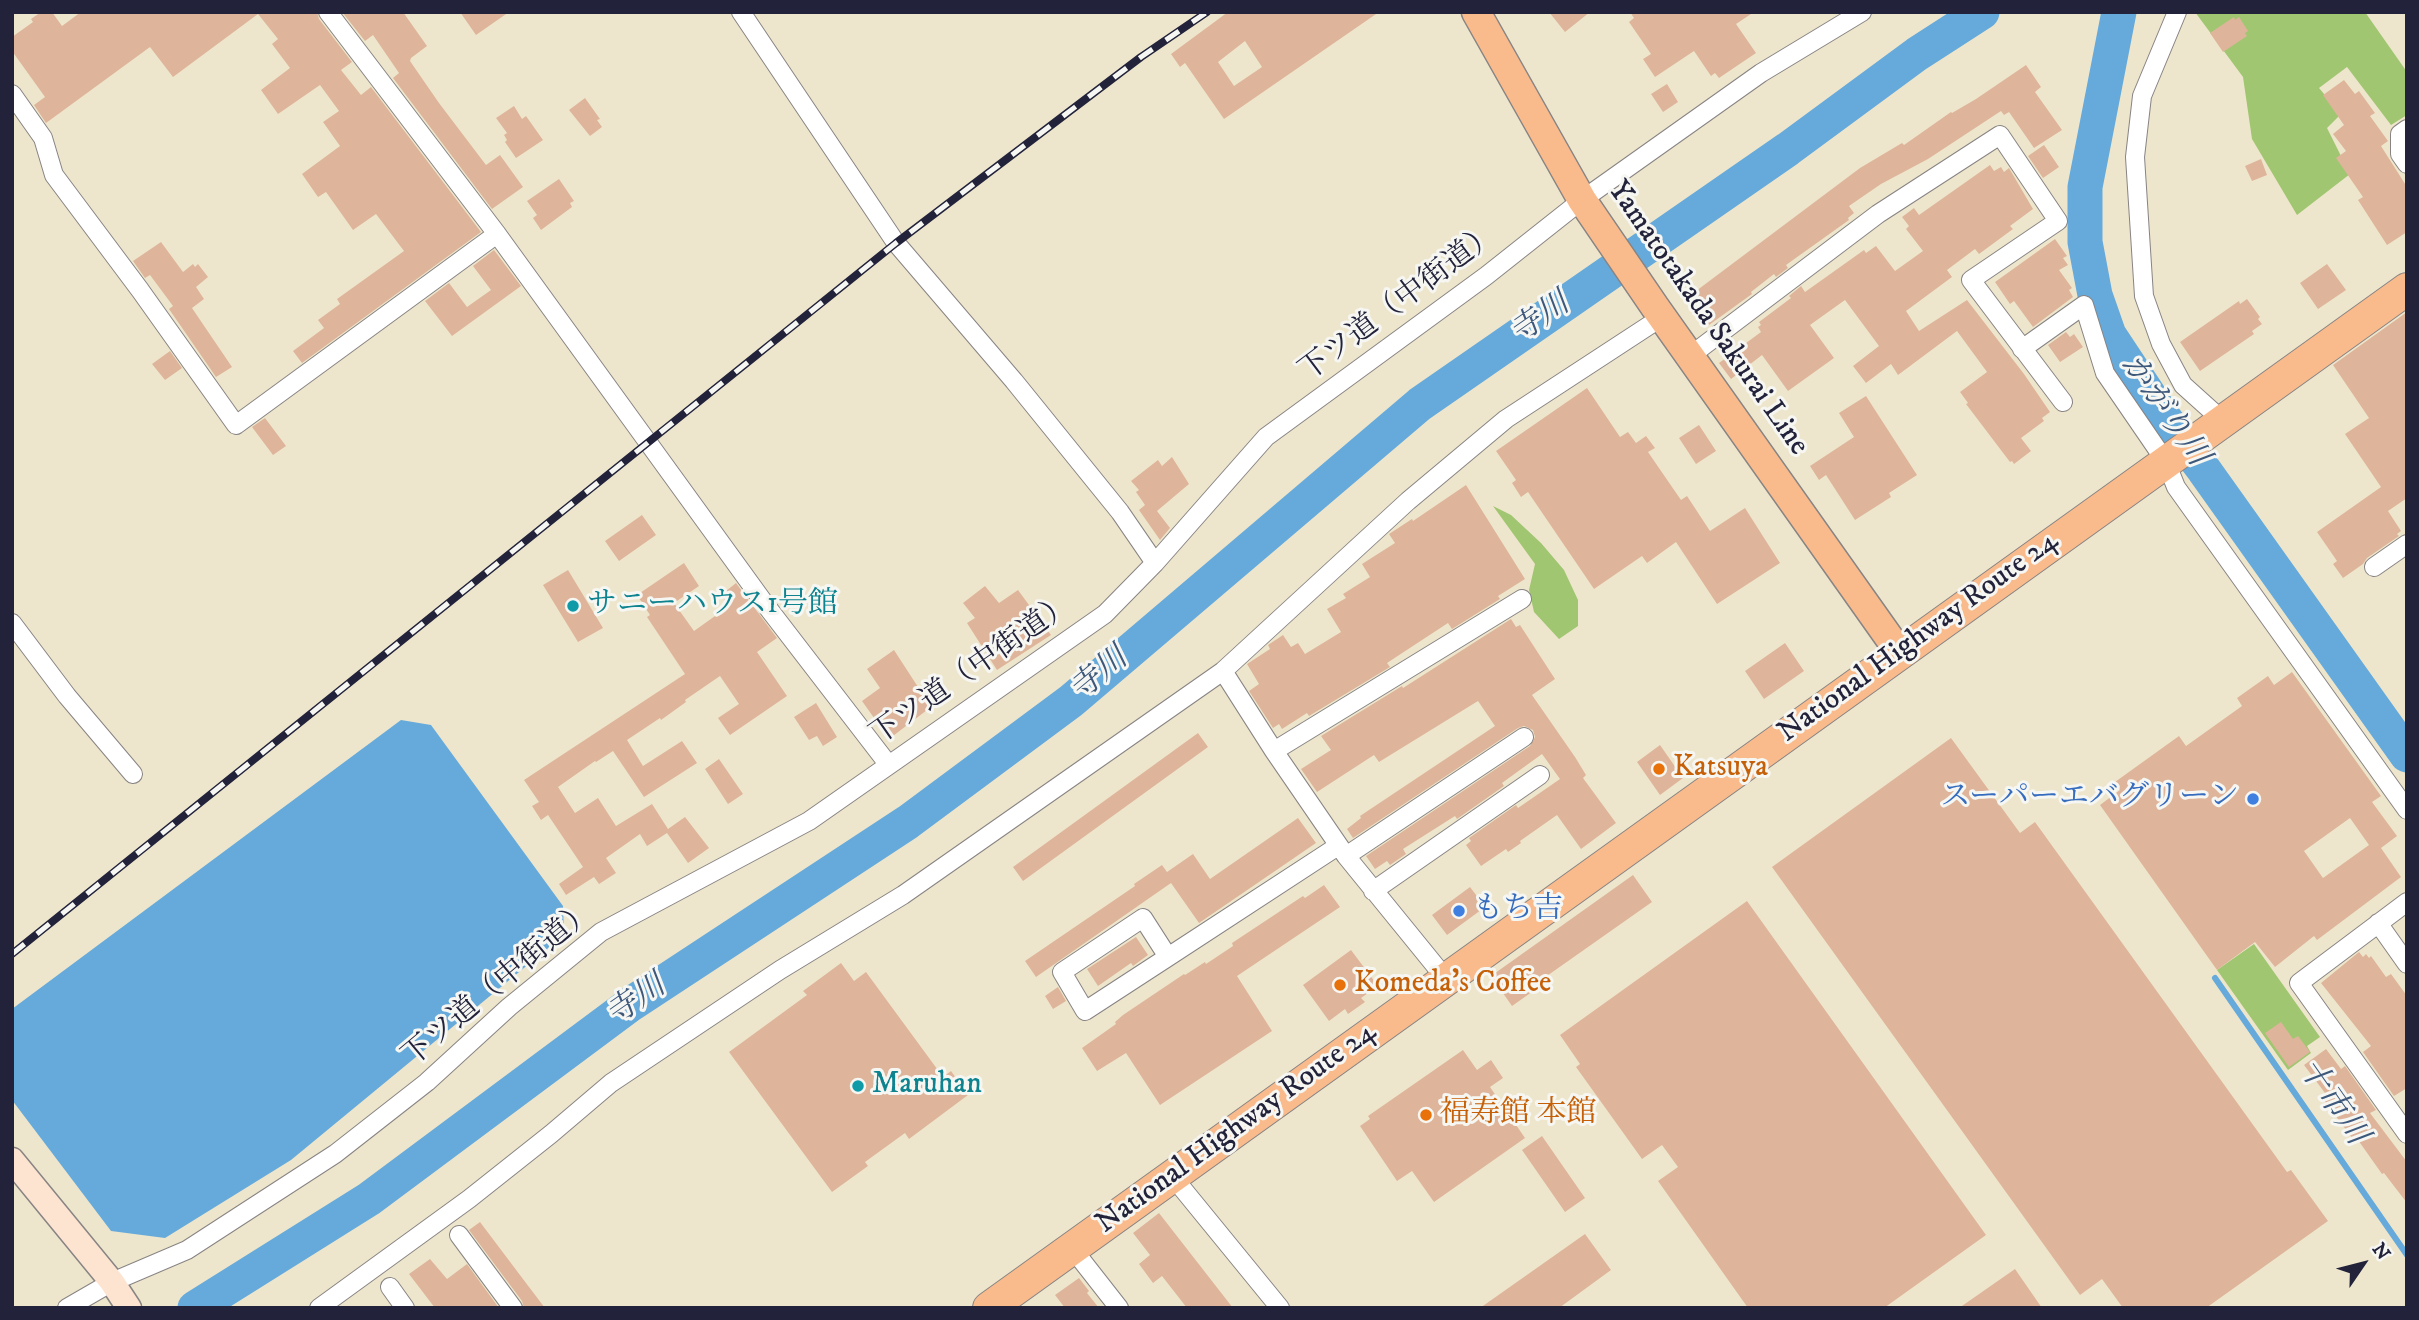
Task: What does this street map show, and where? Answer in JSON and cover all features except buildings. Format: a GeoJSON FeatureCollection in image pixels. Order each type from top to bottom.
{"type":"FeatureCollection","features":[{"type":"Feature","properties":{"kind":"highway","name":"National Highway Route 24"},"geometry":{"type":"LineString","coordinates":[[989,1308],[2407,289]]}},
{"type":"Feature","properties":{"kind":"main road","name":"Yamatotakada Sakurai Line"},"geometry":{"type":"LineString","coordinates":[[1476,12],[1587,206],[1900,653]]}},
{"type":"Feature","properties":{"kind":"street"},"geometry":{"type":"LineString","coordinates":[[328,12],[497,234],[752,586],[888,764]]}},
{"type":"Feature","properties":{"kind":"street"},"geometry":{"type":"LineString","coordinates":[[741,12],[896,243],[1014,380],[1120,512],[1155,563]]}},
{"type":"Feature","properties":{"kind":"street","name":"下ツ道（中街道）"},"geometry":{"type":"LineString","coordinates":[[67,1308],[121,1295],[335,1154],[427,1082],[509,1007],[601,932],[809,821],[1105,614],[1155,563],[1266,437],[1486,276],[1587,206],[1761,73],[1861,12]]}},
{"type":"Feature","properties":{"kind":"street"},"geometry":{"type":"LineString","coordinates":[[2177,12],[2142,96],[2135,157],[2144,296],[2161,344],[2183,384],[2218,424]]}},
{"type":"Feature","properties":{"kind":"street"},"geometry":{"type":"LineString","coordinates":[[12,94],[43,138],[54,175],[236,425],[497,234]]}},
{"type":"Feature","properties":{"kind":"street"},"geometry":{"type":"LineString","coordinates":[[2407,129],[2400,134],[2400,153],[2407,164]]}},
{"type":"Feature","properties":{"kind":"street"},"geometry":{"type":"LineString","coordinates":[[1690,356],[1878,214],[2000,135],[2058,221],[1971,281],[2063,402]]}},
{"type":"Feature","properties":{"kind":"street"},"geometry":{"type":"LineString","coordinates":[[2022,349],[2084,305],[2105,373],[2169,460],[2176,487],[2407,810]]}},
{"type":"Feature","properties":{"kind":"street"},"geometry":{"type":"LineString","coordinates":[[318,1308],[469,1199],[611,1083],[780,970],[903,895],[1223,671],[1408,502],[1506,419],[1659,312]]}},
{"type":"Feature","properties":{"kind":"street"},"geometry":{"type":"LineString","coordinates":[[2374,567],[2407,544]]}},
{"type":"Feature","properties":{"kind":"street"},"geometry":{"type":"LineString","coordinates":[[1275,751],[1522,599]]}},
{"type":"Feature","properties":{"kind":"street"},"geometry":{"type":"LineString","coordinates":[[12,623],[67,696],[133,774]]}},
{"type":"Feature","properties":{"kind":"street"},"geometry":{"type":"LineString","coordinates":[[1223,671],[1342,851],[1446,979]]}},
{"type":"Feature","properties":{"kind":"street"},"geometry":{"type":"LineString","coordinates":[[1168,957],[1143,918],[1062,972],[1084,1012],[1168,957],[1524,737]]}},
{"type":"Feature","properties":{"kind":"street"},"geometry":{"type":"LineString","coordinates":[[1373,891],[1540,775]]}},
{"type":"Feature","properties":{"kind":"street"},"geometry":{"type":"LineString","coordinates":[[2407,902],[2300,983],[2407,1134]]}},
{"type":"Feature","properties":{"kind":"street"},"geometry":{"type":"LineString","coordinates":[[2378,923],[2407,964]]}},
{"type":"Feature","properties":{"kind":"street"},"geometry":{"type":"LineString","coordinates":[[12,1160],[121,1295]]}},
{"type":"Feature","properties":{"kind":"street"},"geometry":{"type":"LineString","coordinates":[[1173,1177],[1280,1308]]}},
{"type":"Feature","properties":{"kind":"street"},"geometry":{"type":"LineString","coordinates":[[459,1236],[513,1308]]}},
{"type":"Feature","properties":{"kind":"street"},"geometry":{"type":"LineString","coordinates":[[1072,1248],[1119,1308]]}},
{"type":"Feature","properties":{"kind":"street"},"geometry":{"type":"LineString","coordinates":[[390,1287],[405,1308]]}},
{"type":"Feature","properties":{"kind":"green space"},"geometry":{"type":"Polygon","coordinates":[[[2195,12],[2365,12],[2407,72],[2407,115],[2391,125],[2347,67],[2319,88],[2341,114],[2327,128],[2350,174],[2297,215],[2252,139],[2243,77],[2195,12]]]}},
{"type":"Feature","properties":{"kind":"green space"},"geometry":{"type":"Polygon","coordinates":[[[1493,506],[1511,515],[1541,543],[1564,570],[1578,600],[1578,626],[1559,639],[1534,612],[1529,590],[1535,564],[1493,506]]]}},
{"type":"Feature","properties":{"kind":"green space"},"geometry":{"type":"Polygon","coordinates":[[[2254,944],[2320,1037],[2307,1046],[2311,1053],[2288,1070],[2217,970],[2254,944]]]}},
{"type":"Feature","properties":{"kind":"water"},"geometry":{"type":"Polygon","coordinates":[[[401,720],[431,725],[563,906],[564,935],[291,1160],[165,1238],[111,1231],[12,1100],[12,1009],[401,720]]]}},
{"type":"Feature","properties":{"kind":"waterway","name":"寺川"},"geometry":{"type":"LineString","coordinates":[[195,1308],[369,1199],[631,1004],[908,822],[1071,701],[1420,404],[1788,149],[1917,54],[1982,12]]}},
{"type":"Feature","properties":{"kind":"waterway","name":"かがり川"},"geometry":{"type":"LineString","coordinates":[[2119,12],[2085,187],[2085,242],[2095,295],[2109,335],[2162,415],[2407,755]]}},
{"type":"Feature","properties":{"kind":"waterway","name":"十市川"},"geometry":{"type":"LineString","coordinates":[[2215,978],[2407,1255]]}},
{"type":"Feature","properties":{"kind":"railway"},"geometry":{"type":"LineString","coordinates":[[12,954],[896,243],[1141,57],[1207,12]]}},
{"type":"Feature","properties":{"kind":"place","name":"サニーハウス1号館"},"geometry":{"type":"Point","coordinates":[573,606]}},
{"type":"Feature","properties":{"kind":"place","name":"Katsuya"},"geometry":{"type":"Point","coordinates":[1659,769]}},
{"type":"Feature","properties":{"kind":"place","name":"スーパーエバグリーン"},"geometry":{"type":"Point","coordinates":[2253,799]}},
{"type":"Feature","properties":{"kind":"place","name":"もち吉"},"geometry":{"type":"Point","coordinates":[1459,911]}},
{"type":"Feature","properties":{"kind":"place","name":"Komeda's Coffee"},"geometry":{"type":"Point","coordinates":[1340,985]}},
{"type":"Feature","properties":{"kind":"place","name":"Maruhan"},"geometry":{"type":"Point","coordinates":[858,1086]}},
{"type":"Feature","properties":{"kind":"place","name":"福寿館 本館"},"geometry":{"type":"Point","coordinates":[1426,1115]}}]}
